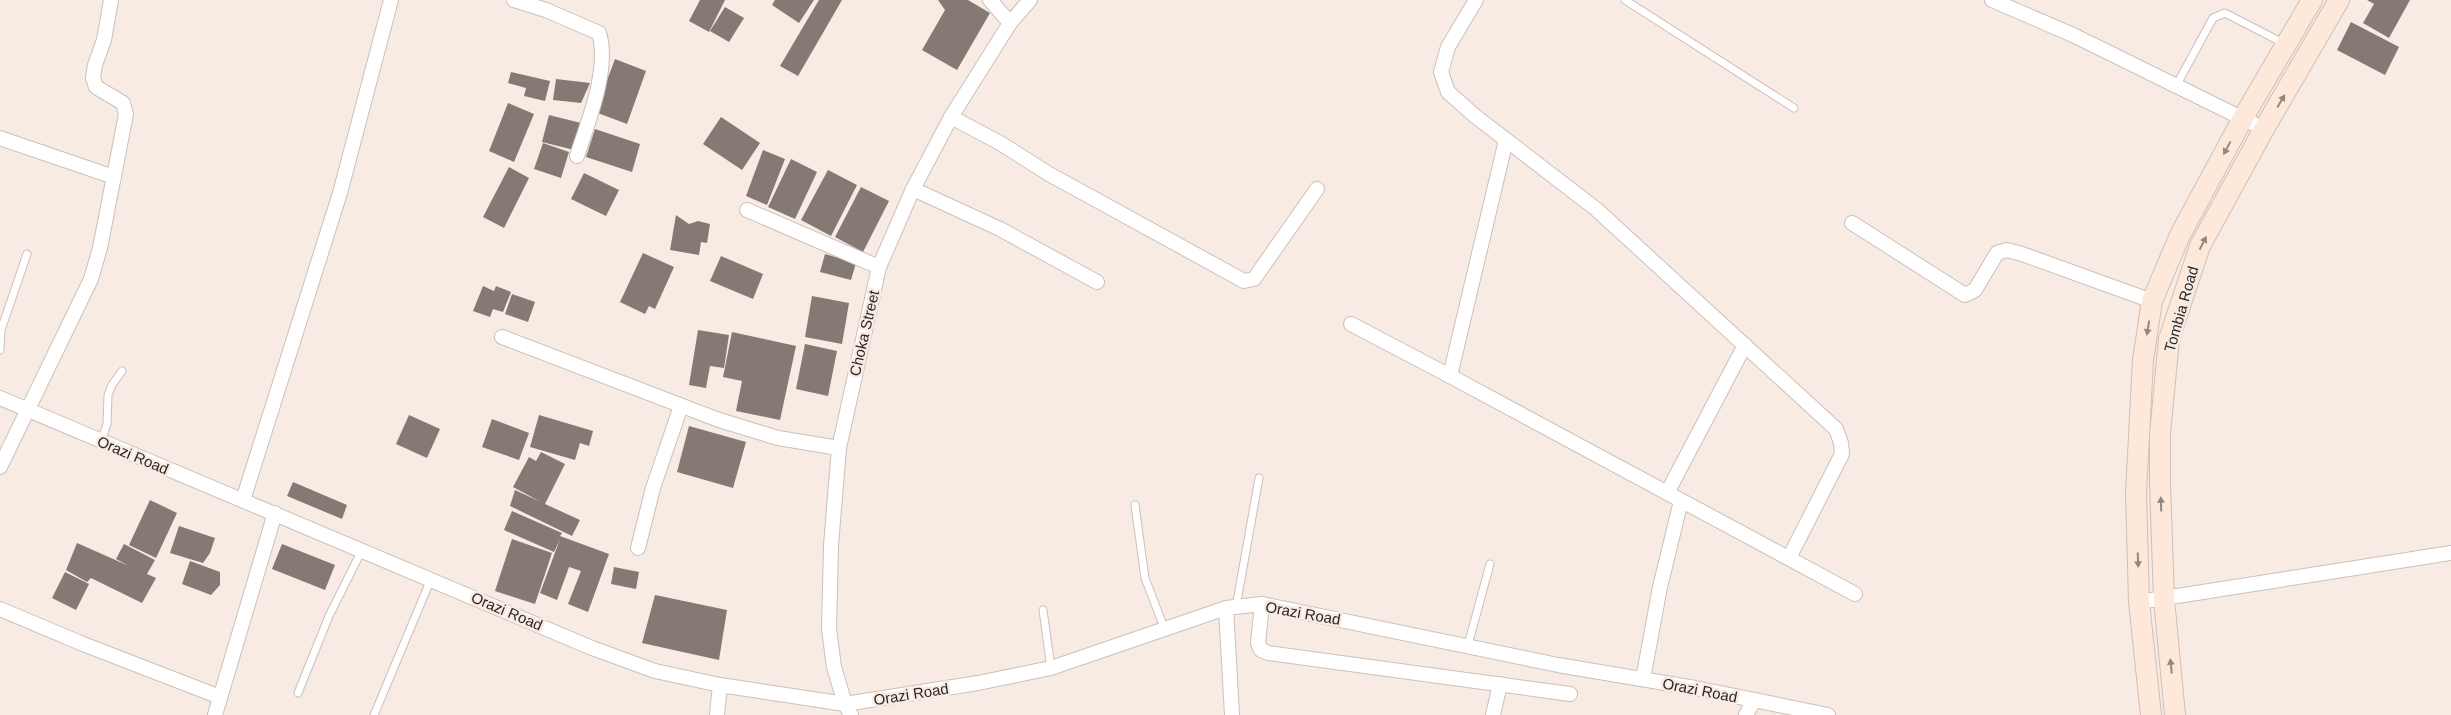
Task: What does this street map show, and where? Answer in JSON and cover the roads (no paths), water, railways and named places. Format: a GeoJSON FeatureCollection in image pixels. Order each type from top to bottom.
{"type":"FeatureCollection","features":[{"type":"Feature","properties":{"kind":"main road","name":"Tombia Road"},"geometry":{"type":"LineString","coordinates":[[2151,715],[2140,602],[2136,492],[2143,360],[2152,301],[2180,234],[2243,118],[2312,0]]}},
{"type":"Feature","properties":{"kind":"main road","name":"Tombia Road"},"geometry":{"type":"LineString","coordinates":[[2175,715],[2164,599],[2160,434],[2169,339],[2200,246],[2264,129],[2339,0]]}},
{"type":"Feature","properties":{"kind":"street"},"geometry":{"type":"LineString","coordinates":[[0,468],[91,279],[100,248],[126,114],[123,102],[96,87],[93,78],[104,40],[111,0]]}},
{"type":"Feature","properties":{"kind":"street"},"geometry":{"type":"LineString","coordinates":[[243,500],[340,193],[392,0]]}},
{"type":"Feature","properties":{"kind":"street"},"geometry":{"type":"LineString","coordinates":[[514,0],[546,10],[599,33],[602,44],[600,74],[591,112],[577,156]]}},
{"type":"Feature","properties":{"kind":"street"},"geometry":{"type":"LineString","coordinates":[[990,0],[1010,23]]}},
{"type":"Feature","properties":{"kind":"street","name":"Choka Street"},"geometry":{"type":"LineString","coordinates":[[848,710],[834,667],[829,629],[831,545],[839,448],[879,267],[914,189],[951,118],[1010,23],[1030,0]]}},
{"type":"Feature","properties":{"kind":"street"},"geometry":{"type":"LineString","coordinates":[[1476,0],[1448,47],[1441,72],[1448,92],[1506,140],[1596,209],[1836,429],[1841,443],[1842,454],[1789,558]]}},
{"type":"Feature","properties":{"kind":"street"},"geometry":{"type":"LineString","coordinates":[[1992,0],[2073,35],[2264,129]]}},
{"type":"Feature","properties":{"kind":"street"},"geometry":{"type":"LineString","coordinates":[[951,118],[1000,143],[1049,174],[1244,281],[1254,279],[1317,189]]}},
{"type":"Feature","properties":{"kind":"street"},"geometry":{"type":"LineString","coordinates":[[0,138],[114,177]]}},
{"type":"Feature","properties":{"kind":"street"},"geometry":{"type":"LineString","coordinates":[[1450,376],[1506,140]]}},
{"type":"Feature","properties":{"kind":"street"},"geometry":{"type":"LineString","coordinates":[[914,189],[1000,229],[1097,282]]}},
{"type":"Feature","properties":{"kind":"street"},"geometry":{"type":"LineString","coordinates":[[747,210],[879,267]]}},
{"type":"Feature","properties":{"kind":"street"},"geometry":{"type":"LineString","coordinates":[[1852,223],[1964,295],[1975,290],[1997,253],[2007,250],[2152,301]]}},
{"type":"Feature","properties":{"kind":"street"},"geometry":{"type":"LineString","coordinates":[[1352,324],[1856,594]]}},
{"type":"Feature","properties":{"kind":"street"},"geometry":{"type":"LineString","coordinates":[[502,337],[682,406],[778,438],[839,448]]}},
{"type":"Feature","properties":{"kind":"street"},"geometry":{"type":"LineString","coordinates":[[1667,493],[1745,345]]}},
{"type":"Feature","properties":{"kind":"street","name":"Orazi Road"},"geometry":{"type":"LineString","coordinates":[[0,398],[275,512],[592,648],[655,670],[720,686],[848,710],[1051,668],[1231,608],[1262,604],[1558,664],[1828,715]]}},
{"type":"Feature","properties":{"kind":"street"},"geometry":{"type":"LineString","coordinates":[[638,548],[653,488],[682,406]]}},
{"type":"Feature","properties":{"kind":"street"},"geometry":{"type":"LineString","coordinates":[[1643,679],[1660,587],[1681,500]]}},
{"type":"Feature","properties":{"kind":"street"},"geometry":{"type":"LineString","coordinates":[[215,715],[275,512]]}},
{"type":"Feature","properties":{"kind":"street"},"geometry":{"type":"LineString","coordinates":[[2140,602],[2451,553]]}},
{"type":"Feature","properties":{"kind":"street"},"geometry":{"type":"LineString","coordinates":[[1262,604],[1258,643],[1261,650],[1268,653],[1570,694]]}},
{"type":"Feature","properties":{"kind":"street"},"geometry":{"type":"LineString","coordinates":[[1231,608],[1232,715]]}},
{"type":"Feature","properties":{"kind":"street"},"geometry":{"type":"LineString","coordinates":[[0,609],[220,697]]}},
{"type":"Feature","properties":{"kind":"street"},"geometry":{"type":"LineString","coordinates":[[1493,715],[1500,684]]}},
{"type":"Feature","properties":{"kind":"street"},"geometry":{"type":"LineString","coordinates":[[717,715],[720,686]]}},
{"type":"Feature","properties":{"kind":"street"},"geometry":{"type":"LineString","coordinates":[[1746,715],[1754,700]]}},
{"type":"Feature","properties":{"kind":"lane"},"geometry":{"type":"LineString","coordinates":[[1624,0],[1794,108]]}},
{"type":"Feature","properties":{"kind":"lane"},"geometry":{"type":"LineString","coordinates":[[2176,86],[2213,18],[2225,13],[2285,44]]}},
{"type":"Feature","properties":{"kind":"lane"},"geometry":{"type":"LineString","coordinates":[[0,350],[1,330],[26,254]]}},
{"type":"Feature","properties":{"kind":"lane"},"geometry":{"type":"LineString","coordinates":[[101,441],[107,424],[108,395],[112,385],[122,371]]}},
{"type":"Feature","properties":{"kind":"lane"},"geometry":{"type":"LineString","coordinates":[[1231,608],[1259,478]]}},
{"type":"Feature","properties":{"kind":"lane"},"geometry":{"type":"LineString","coordinates":[[1135,505],[1145,578],[1166,630]]}},
{"type":"Feature","properties":{"kind":"lane"},"geometry":{"type":"LineString","coordinates":[[298,692],[329,616],[362,550]]}},
{"type":"Feature","properties":{"kind":"lane"},"geometry":{"type":"LineString","coordinates":[[1468,645],[1490,564]]}},
{"type":"Feature","properties":{"kind":"lane"},"geometry":{"type":"LineString","coordinates":[[374,715],[431,579]]}},
{"type":"Feature","properties":{"kind":"lane"},"geometry":{"type":"LineString","coordinates":[[1043,610],[1051,668]]}}]}
